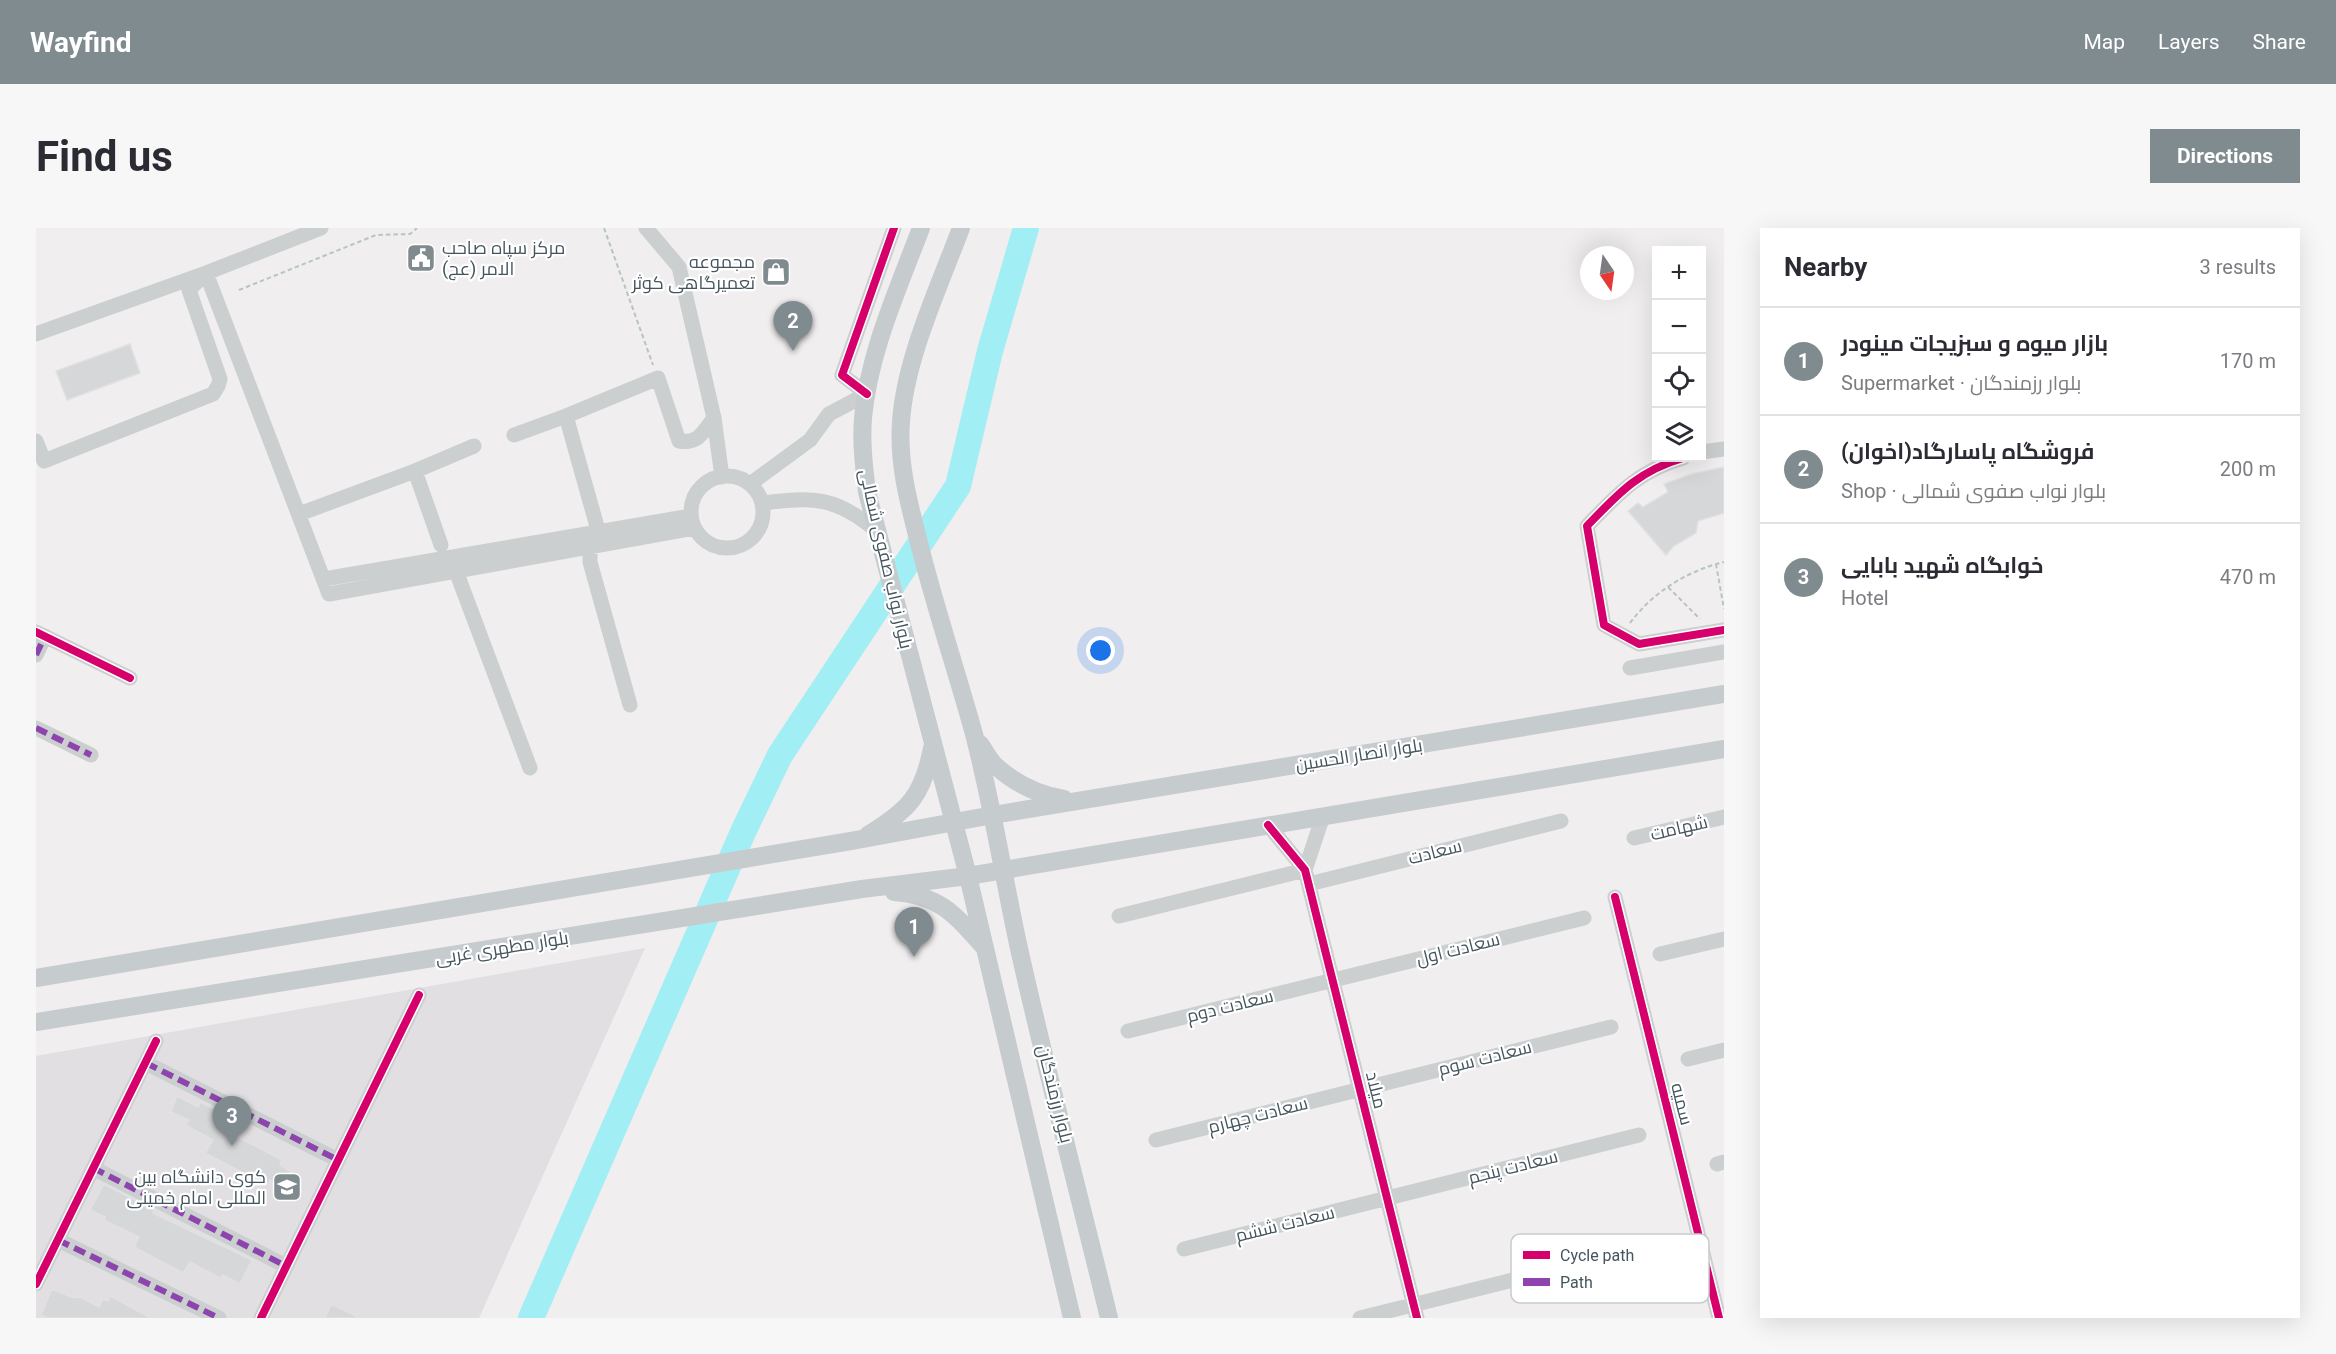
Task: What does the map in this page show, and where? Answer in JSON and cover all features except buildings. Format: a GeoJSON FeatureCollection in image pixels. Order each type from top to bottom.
{"type":"FeatureCollection","features":[{"type":"Feature","properties":{"kind":"main road","name":"بلوار نواب صفوی شمالی"},"geometry":{"type":"LineString","coordinates":[[921,228],[885,325],[870,374],[863,418],[863,457],[867,492],[968,876]]}},
{"type":"Feature","properties":{"kind":"main road","name":"بلوار نواب صفوی شمالی"},"geometry":{"type":"LineString","coordinates":[[961,228],[921,337],[905,392],[901,421],[901,454],[904,485],[927,577],[974,734],[993,814]]}},
{"type":"Feature","properties":{"kind":"main road","name":"بلوار انصار الحسین"},"geometry":{"type":"LineString","coordinates":[[953,822],[1724,694]]}},
{"type":"Feature","properties":{"kind":"main road"},"geometry":{"type":"LineString","coordinates":[[974,734],[996,767],[1040,795],[1090,800]]}},
{"type":"Feature","properties":{"kind":"main road"},"geometry":{"type":"LineString","coordinates":[[862,839],[905,809],[921,789],[928,770],[933,743]]}},
{"type":"Feature","properties":{"kind":"main road"},"geometry":{"type":"LineString","coordinates":[[1004,869],[1724,749]]}},
{"type":"Feature","properties":{"kind":"main road","name":"بلوار رزمندگان"},"geometry":{"type":"LineString","coordinates":[[993,814],[1018,944],[1109,1318]]}},
{"type":"Feature","properties":{"kind":"main road"},"geometry":{"type":"LineString","coordinates":[[36,978],[782,853],[953,822]]}},
{"type":"Feature","properties":{"kind":"main road","name":"بلوار مطهری غربی"},"geometry":{"type":"LineString","coordinates":[[36,1024],[759,906],[1004,869]]}},
{"type":"Feature","properties":{"kind":"main road","name":"بلوار رزمندگان"},"geometry":{"type":"LineString","coordinates":[[968,876],[1072,1318]]}},
{"type":"Feature","properties":{"kind":"main road"},"geometry":{"type":"LineString","coordinates":[[862,890],[906,893],[937,902],[958,918],[986,949]]}},
{"type":"Feature","properties":{"kind":"street"},"geometry":{"type":"LineString","coordinates":[[36,334],[187,285],[206,273],[321,228]]}},
{"type":"Feature","properties":{"kind":"street"},"geometry":{"type":"LineString","coordinates":[[646,228],[679,267],[714,418],[722,477]]}},
{"type":"Feature","properties":{"kind":"street"},"geometry":{"type":"LineString","coordinates":[[750,484],[810,440],[829,414],[867,394],[842,375],[894,228]]}},
{"type":"Feature","properties":{"kind":"street"},"geometry":{"type":"LineString","coordinates":[[206,273],[326,586],[453,564],[590,547],[692,522]]}},
{"type":"Feature","properties":{"kind":"street"},"geometry":{"type":"LineString","coordinates":[[36,441],[40,463],[213,394],[220,379],[187,285]]}},
{"type":"Feature","properties":{"kind":"street"},"geometry":{"type":"LineString","coordinates":[[514,435],[658,378],[679,441],[689,443],[698,439],[714,418]]}},
{"type":"Feature","properties":{"kind":"street"},"geometry":{"type":"LineString","coordinates":[[566,416],[598,530],[590,547],[590,562],[630,705]]}},
{"type":"Feature","properties":{"kind":"street"},"geometry":{"type":"LineString","coordinates":[[299,514],[474,447]]}},
{"type":"Feature","properties":{"kind":"street"},"geometry":{"type":"LineString","coordinates":[[1706,451],[1724,449]]}},
{"type":"Feature","properties":{"kind":"street"},"geometry":{"type":"LineString","coordinates":[[1673,462],[1644,473],[1621,491],[1587,526],[1604,625],[1639,644],[1718,631]]}},
{"type":"Feature","properties":{"kind":"street"},"geometry":{"type":"LineString","coordinates":[[415,471],[441,544]]}},
{"type":"Feature","properties":{"kind":"street"},"geometry":{"type":"LineString","coordinates":[[722,477],[740,478],[750,484],[762,502],[761,525],[755,535],[747,543],[723,549],[701,538],[692,522],[692,503],[697,492],[706,483],[722,477]]}},
{"type":"Feature","properties":{"kind":"street"},"geometry":{"type":"LineString","coordinates":[[762,502],[808,498],[829,502],[856,513],[877,531]]}},
{"type":"Feature","properties":{"kind":"street"},"geometry":{"type":"LineString","coordinates":[[453,564],[598,530],[692,522]]}},
{"type":"Feature","properties":{"kind":"street"},"geometry":{"type":"LineString","coordinates":[[453,564],[530,768]]}},
{"type":"Feature","properties":{"kind":"street"},"geometry":{"type":"LineString","coordinates":[[36,655],[40,634],[130,678]]}},
{"type":"Feature","properties":{"kind":"street"},"geometry":{"type":"LineString","coordinates":[[1630,668],[1724,652]]}},
{"type":"Feature","properties":{"kind":"street"},"geometry":{"type":"LineString","coordinates":[[36,728],[91,754]]}},
{"type":"Feature","properties":{"kind":"street"},"geometry":{"type":"LineString","coordinates":[[1307,877],[1323,816]]}},
{"type":"Feature","properties":{"kind":"street","name":"شهامت"},"geometry":{"type":"LineString","coordinates":[[1634,838],[1724,818]]}},
{"type":"Feature","properties":{"kind":"street","name":"سعادت"},"geometry":{"type":"LineString","coordinates":[[1119,916],[1561,821]]}},
{"type":"Feature","properties":{"kind":"street"},"geometry":{"type":"LineString","coordinates":[[1268,825],[1307,877]]}},
{"type":"Feature","properties":{"kind":"street","name":"میلاد"},"geometry":{"type":"LineString","coordinates":[[1307,877],[1415,1311]]}},
{"type":"Feature","properties":{"kind":"street","name":"سمیه"},"geometry":{"type":"LineString","coordinates":[[1615,897],[1704,1234]]}},
{"type":"Feature","properties":{"kind":"street","name":"سعادت اول"},"geometry":{"type":"LineString","coordinates":[[1333,980],[1584,918]]}},
{"type":"Feature","properties":{"kind":"street"},"geometry":{"type":"LineString","coordinates":[[1660,954],[1724,939]]}},
{"type":"Feature","properties":{"kind":"street"},"geometry":{"type":"LineString","coordinates":[[36,973],[74,971]]}},
{"type":"Feature","properties":{"kind":"street","name":"سعادت دوم"},"geometry":{"type":"LineString","coordinates":[[1128,1031],[1333,980]]}},
{"type":"Feature","properties":{"kind":"street"},"geometry":{"type":"LineString","coordinates":[[261,1318],[419,995]]}},
{"type":"Feature","properties":{"kind":"street","name":"سعادت سوم"},"geometry":{"type":"LineString","coordinates":[[1360,1089],[1611,1027]]}},
{"type":"Feature","properties":{"kind":"street"},"geometry":{"type":"LineString","coordinates":[[36,1284],[156,1041]]}},
{"type":"Feature","properties":{"kind":"street"},"geometry":{"type":"LineString","coordinates":[[1688,1059],[1724,1050]]}},
{"type":"Feature","properties":{"kind":"street"},"geometry":{"type":"LineString","coordinates":[[146,1062],[338,1160]]}},
{"type":"Feature","properties":{"kind":"street","name":"سعادت چهارم"},"geometry":{"type":"LineString","coordinates":[[1156,1140],[1360,1089]]}},
{"type":"Feature","properties":{"kind":"street","name":"سعادت پنجم"},"geometry":{"type":"LineString","coordinates":[[1387,1198],[1639,1136]]}},
{"type":"Feature","properties":{"kind":"street"},"geometry":{"type":"LineString","coordinates":[[93,1168],[286,1266]]}},
{"type":"Feature","properties":{"kind":"street","name":"سعادت ششم"},"geometry":{"type":"LineString","coordinates":[[1184,1249],[1387,1198]]}},
{"type":"Feature","properties":{"kind":"street"},"geometry":{"type":"LineString","coordinates":[[58,1240],[219,1318]]}},
{"type":"Feature","properties":{"kind":"street","name":"سمیه"},"geometry":{"type":"LineString","coordinates":[[1709,1251],[1718,1285],[1719,1318]]}},
{"type":"Feature","properties":{"kind":"street"},"geometry":{"type":"LineString","coordinates":[[1360,1318],[1415,1311],[1511,1285]]}},
{"type":"Feature","properties":{"kind":"path"},"geometry":{"type":"LineString","coordinates":[[239,290],[376,235],[410,234],[417,228]]}},
{"type":"Feature","properties":{"kind":"path"},"geometry":{"type":"LineString","coordinates":[[604,228],[658,378]]}},
{"type":"Feature","properties":{"kind":"path"},"geometry":{"type":"LineString","coordinates":[[1621,634],[1636,615],[1680,578],[1704,567],[1724,562]]}},
{"type":"Feature","properties":{"kind":"path"},"geometry":{"type":"LineString","coordinates":[[1716,564],[1724,609]]}},
{"type":"Feature","properties":{"kind":"path"},"geometry":{"type":"LineString","coordinates":[[1668,587],[1718,631]]}},
{"type":"Feature","properties":{"kind":"shaded area","name":"کوی دانشگاه بین المللی امام خمینی"},"geometry":{"type":"Polygon","coordinates":[[[645,948],[479,1318],[36,1318],[36,1056],[645,948]]]}},
{"type":"Feature","properties":{"kind":"waterway"},"geometry":{"type":"LineString","coordinates":[[531,1318],[743,832],[780,755],[958,486],[990,351],[1026,228]]}},
{"type":"Feature","properties":{"kind":"marked path"},"geometry":{"type":"LineString","coordinates":[[36,655],[45,636]]}},
{"type":"Feature","properties":{"kind":"marked path"},"geometry":{"type":"LineString","coordinates":[[36,728],[91,755]]}},
{"type":"Feature","properties":{"kind":"marked path"},"geometry":{"type":"LineString","coordinates":[[146,1063],[338,1160]]}},
{"type":"Feature","properties":{"kind":"marked path"},"geometry":{"type":"LineString","coordinates":[[93,1168],[286,1266]]}},
{"type":"Feature","properties":{"kind":"marked path"},"geometry":{"type":"LineString","coordinates":[[58,1240],[219,1318]]}},
{"type":"Feature","properties":{"kind":"cycle path"},"geometry":{"type":"LineString","coordinates":[[867,394],[842,375],[894,228]]}},
{"type":"Feature","properties":{"kind":"cycle path"},"geometry":{"type":"LineString","coordinates":[[1670,462],[1630,485],[1587,526],[1604,625],[1639,644],[1724,630]]}},
{"type":"Feature","properties":{"kind":"cycle path"},"geometry":{"type":"LineString","coordinates":[[36,632],[130,678]]}},
{"type":"Feature","properties":{"kind":"cycle path"},"geometry":{"type":"LineString","coordinates":[[1268,825],[1305,870],[1417,1318]]}},
{"type":"Feature","properties":{"kind":"cycle path"},"geometry":{"type":"LineString","coordinates":[[1615,897],[1698,1234]]}},
{"type":"Feature","properties":{"kind":"cycle path"},"geometry":{"type":"LineString","coordinates":[[261,1318],[419,995]]}},
{"type":"Feature","properties":{"kind":"cycle path"},"geometry":{"type":"LineString","coordinates":[[36,1284],[156,1041]]}},
{"type":"Feature","properties":{"kind":"cycle path"},"geometry":{"type":"LineString","coordinates":[[1709,1278],[1719,1318]]}},
{"type":"Feature","properties":{"kind":"place","name":"مرکز سپاه صاحب الامر (عج)"},"geometry":{"type":"Point","coordinates":[421,258]}},
{"type":"Feature","properties":{"kind":"place","name":"مجموعه تعمیرگاهی کوثر"},"geometry":{"type":"Point","coordinates":[776,272]}},
{"type":"Feature","properties":{"kind":"place","name":"فروشگاه پاسارگاد(اخوان)"},"geometry":{"type":"Point","coordinates":[793,351]}},
{"type":"Feature","properties":{"kind":"place","name":"بازار میوه و سبزیجات مینودر"},"geometry":{"type":"Point","coordinates":[914,957]}},
{"type":"Feature","properties":{"kind":"place","name":"خوابگاه شهید بابایی"},"geometry":{"type":"Point","coordinates":[232,1146]}},
{"type":"Feature","properties":{"kind":"place","name":"کوی دانشگاه بین المللی امام خمینی"},"geometry":{"type":"Point","coordinates":[287,1187]}}]}
